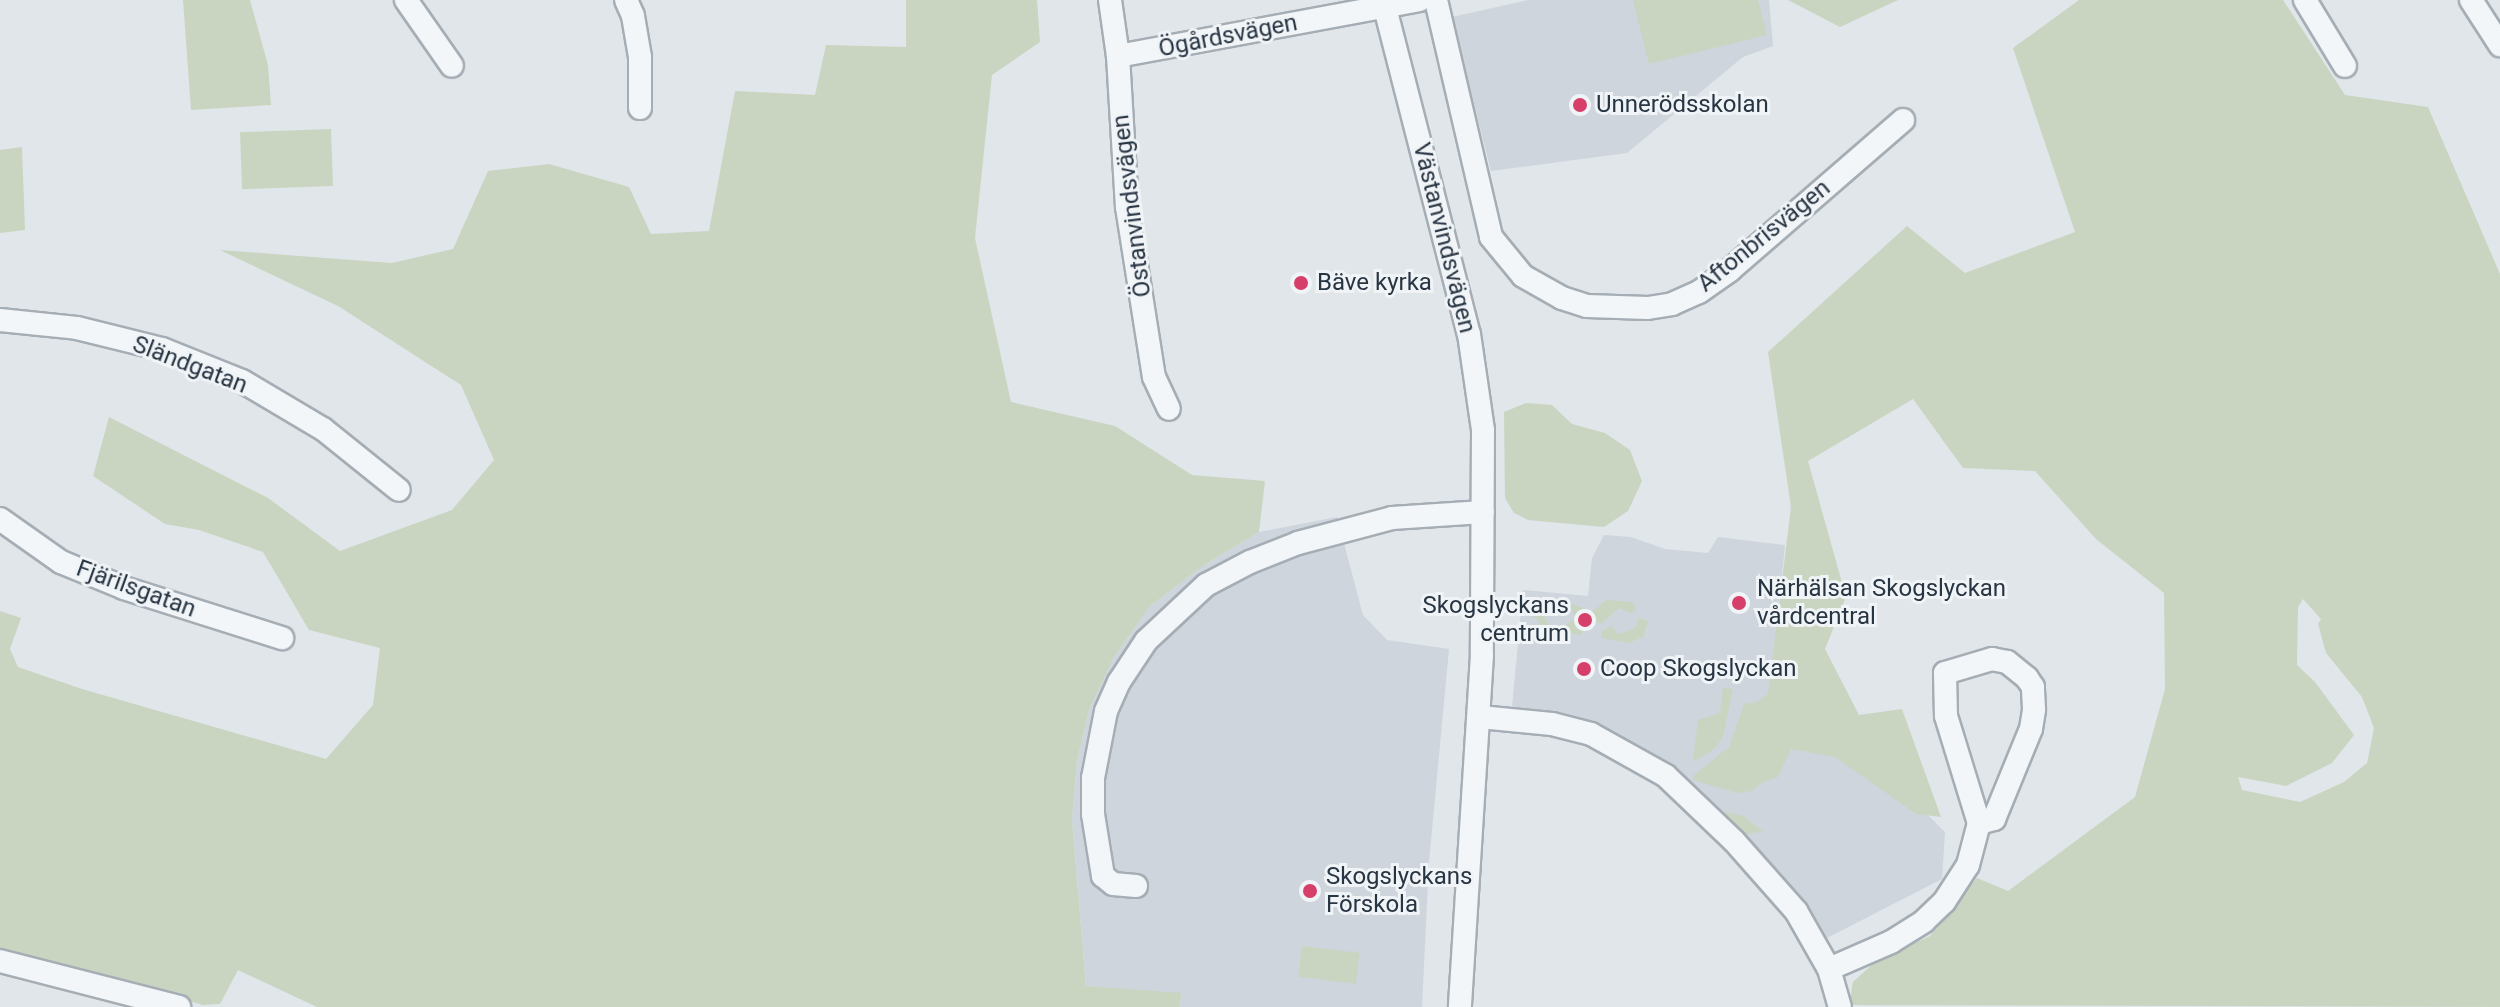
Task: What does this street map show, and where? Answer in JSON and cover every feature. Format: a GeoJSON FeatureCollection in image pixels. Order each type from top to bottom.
{"type":"FeatureCollection","features":[{"type":"Feature","properties":{"kind":"street"},"geometry":{"type":"LineString","coordinates":[[406,0],[452,66]]}},
{"type":"Feature","properties":{"kind":"street"},"geometry":{"type":"LineString","coordinates":[[626,0],[633,16],[640,57],[640,108]]}},
{"type":"Feature","properties":{"kind":"street","name":"Östanvindsvägen"},"geometry":{"type":"LineString","coordinates":[[1110,0],[1118,56],[1127,207],[1154,377],[1169,409]]}},
{"type":"Feature","properties":{"kind":"street","name":"Ögårdsvägen"},"geometry":{"type":"LineString","coordinates":[[1118,56],[1384,3],[1419,0]]}},
{"type":"Feature","properties":{"kind":"street","name":"Aftonbrisvägen"},"geometry":{"type":"LineString","coordinates":[[1436,0],[1491,237],[1523,276],[1562,298],[1587,306],[1648,308],[1672,304],[1699,292],[1730,270],[1903,120]]}},
{"type":"Feature","properties":{"kind":"street"},"geometry":{"type":"LineString","coordinates":[[2305,0],[2345,66]]}},
{"type":"Feature","properties":{"kind":"street"},"geometry":{"type":"LineString","coordinates":[[2471,0],[2500,45]]}},
{"type":"Feature","properties":{"kind":"street","name":"Västanvindsvägen"},"geometry":{"type":"LineString","coordinates":[[1384,3],[1469,334],[1483,430],[1480,717],[1460,1007]]}},
{"type":"Feature","properties":{"kind":"street","name":"Sländgatan"},"geometry":{"type":"LineString","coordinates":[[0,320],[77,328],[162,349],[242,381],[323,429],[399,490]]}},
{"type":"Feature","properties":{"kind":"street"},"geometry":{"type":"LineString","coordinates":[[1136,886],[1113,884],[1103,876],[1093,814],[1093,778],[1106,711],[1119,682],[1146,641],[1206,585],[1250,562],[1298,543],[1392,518],[1483,512]]}},
{"type":"Feature","properties":{"kind":"street","name":"Fjärilsgatan"},"geometry":{"type":"LineString","coordinates":[[0,519],[61,562],[124,588],[282,638]]}},
{"type":"Feature","properties":{"kind":"street"},"geometry":{"type":"LineString","coordinates":[[1829,969],[1891,942],[1944,902],[1968,865],[1979,823],[1946,716],[1945,673],[1992,659],[2007,662],[2027,678],[2033,687],[2034,709],[2031,729],[1994,819],[1979,823]]}},
{"type":"Feature","properties":{"kind":"street"},"geometry":{"type":"LineString","coordinates":[[1480,717],[1552,724],[1591,734],[1666,776],[1771,881],[1796,911],[1829,969],[1840,1007]]}},
{"type":"Feature","properties":{"kind":"street"},"geometry":{"type":"LineString","coordinates":[[0,961],[179,1007]]}},
{"type":"Feature","properties":{"kind":"shaded area","name":"Unnerödsskolan"},"geometry":{"type":"Polygon","coordinates":[[[1528,0],[1769,0],[1773,46],[1743,57],[1627,153],[1491,171],[1452,17],[1528,0]]]}},
{"type":"Feature","properties":{"kind":"shaded area"},"geometry":{"type":"Polygon","coordinates":[[[1337,517],[1363,615],[1387,640],[1449,649],[1429,862],[1422,1007],[1179,1007],[1182,994],[1086,986],[1072,820],[1077,761],[1089,710],[1114,657],[1150,606],[1203,566],[1259,532],[1337,517]]]}},
{"type":"Feature","properties":{"kind":"shaded area"},"geometry":{"type":"Polygon","coordinates":[[[1604,535],[1631,537],[1665,549],[1708,553],[1718,537],[1785,545],[1775,643],[1850,738],[1945,832],[1942,879],[1827,938],[1802,902],[1753,846],[1659,757],[1512,707],[1523,590],[1588,596],[1592,558],[1604,535]]]}},
{"type":"Feature","properties":{"kind":"green space"},"geometry":{"type":"Polygon","coordinates":[[[183,0],[250,0],[268,65],[271,105],[191,110],[183,0]]]}},
{"type":"Feature","properties":{"kind":"green space"},"geometry":{"type":"Polygon","coordinates":[[[906,0],[1037,0],[1040,42],[992,75],[975,238],[1011,402],[1115,426],[1192,475],[1265,481],[1259,532],[1203,566],[1150,606],[1114,657],[1089,710],[1077,761],[1072,820],[1086,986],[1182,993],[1179,1007],[317,1007],[238,970],[220,1004],[203,1005],[0,949],[0,611],[21,618],[10,649],[18,667],[82,689],[326,759],[373,705],[380,648],[309,630],[263,552],[199,530],[165,524],[93,476],[109,417],[268,498],[340,551],[452,510],[494,460],[461,385],[338,306],[220,250],[392,263],[453,249],[488,171],[549,164],[629,187],[651,234],[709,231],[735,91],[815,95],[826,45],[906,47],[906,0]]]}},
{"type":"Feature","properties":{"kind":"green space"},"geometry":{"type":"Polygon","coordinates":[[[1633,0],[1758,0],[1767,35],[1649,64],[1633,0]]]}},
{"type":"Feature","properties":{"kind":"green space"},"geometry":{"type":"Polygon","coordinates":[[[1788,0],[1898,0],[1840,27],[1788,0]]]}},
{"type":"Feature","properties":{"kind":"green space"},"geometry":{"type":"Polygon","coordinates":[[[2079,0],[2283,0],[2345,95],[2428,107],[2500,274],[2500,1007],[1849,1005],[1853,982],[1875,962],[1930,936],[1977,878],[2008,891],[2135,797],[2165,689],[2164,593],[2096,539],[2035,471],[1963,468],[1913,399],[1808,461],[1846,597],[1825,649],[1859,715],[1902,709],[1941,817],[1916,814],[1835,757],[1791,749],[1778,777],[1761,783],[1752,791],[1737,793],[1693,780],[1694,775],[1729,747],[1744,704],[1757,702],[1768,694],[1791,507],[1768,352],[1907,226],[1965,273],[2075,232],[2013,48],[2079,0]],[[2303,599],[2298,607],[2297,665],[2315,682],[2354,735],[2332,763],[2286,786],[2238,777],[2242,790],[2300,802],[2344,782],[2367,763],[2374,728],[2362,697],[2326,653],[2318,624],[2321,619],[2303,599]]]}},
{"type":"Feature","properties":{"kind":"green space"},"geometry":{"type":"Polygon","coordinates":[[[331,129],[333,186],[242,189],[240,132],[331,129]]]}},
{"type":"Feature","properties":{"kind":"green space"},"geometry":{"type":"Polygon","coordinates":[[[22,147],[25,230],[0,233],[0,150],[22,147]]]}},
{"type":"Feature","properties":{"kind":"green space"},"geometry":{"type":"Polygon","coordinates":[[[1526,403],[1552,405],[1572,424],[1605,433],[1630,450],[1642,481],[1628,511],[1604,527],[1528,520],[1514,513],[1505,498],[1504,412],[1526,403]]]}},
{"type":"Feature","properties":{"kind":"green space"},"geometry":{"type":"Polygon","coordinates":[[[1606,600],[1633,602],[1636,610],[1631,613],[1619,608],[1602,623],[1591,623],[1590,614],[1606,600]]]}},
{"type":"Feature","properties":{"kind":"green space"},"geometry":{"type":"Polygon","coordinates":[[[1530,601],[1539,609],[1550,604],[1560,607],[1544,616],[1550,627],[1548,632],[1543,632],[1538,620],[1528,613],[1530,601]]]}},
{"type":"Feature","properties":{"kind":"green space"},"geometry":{"type":"Polygon","coordinates":[[[1570,604],[1585,608],[1581,616],[1586,629],[1580,635],[1559,630],[1575,618],[1570,604]]]}},
{"type":"Feature","properties":{"kind":"green space"},"geometry":{"type":"Polygon","coordinates":[[[1638,618],[1648,621],[1643,637],[1629,643],[1602,638],[1602,631],[1611,626],[1618,634],[1629,631],[1637,626],[1638,618]]]}},
{"type":"Feature","properties":{"kind":"green space"},"geometry":{"type":"Polygon","coordinates":[[[1723,688],[1733,689],[1723,737],[1713,750],[1693,762],[1698,720],[1720,713],[1723,688]]]}},
{"type":"Feature","properties":{"kind":"green space"},"geometry":{"type":"Polygon","coordinates":[[[1719,811],[1743,816],[1763,831],[1743,835],[1719,811]]]}},
{"type":"Feature","properties":{"kind":"green space"},"geometry":{"type":"Polygon","coordinates":[[[1302,946],[1360,953],[1356,984],[1298,977],[1302,946]]]}},
{"type":"Feature","properties":{"kind":"place","name":"Unnerödsskolan"},"geometry":{"type":"Point","coordinates":[1580,105]}},
{"type":"Feature","properties":{"kind":"place","name":"Bäve kyrka"},"geometry":{"type":"Point","coordinates":[1301,283]}},
{"type":"Feature","properties":{"kind":"place","name":"Närhälsan Skogslyckan vårdcentral"},"geometry":{"type":"Point","coordinates":[1739,603]}},
{"type":"Feature","properties":{"kind":"place","name":"Skogslyckans centrum"},"geometry":{"type":"Point","coordinates":[1585,620]}},
{"type":"Feature","properties":{"kind":"place","name":"Coop Skogslyckan"},"geometry":{"type":"Point","coordinates":[1584,669]}},
{"type":"Feature","properties":{"kind":"place","name":"Skogslyckans Förskola"},"geometry":{"type":"Point","coordinates":[1310,891]}}]}
